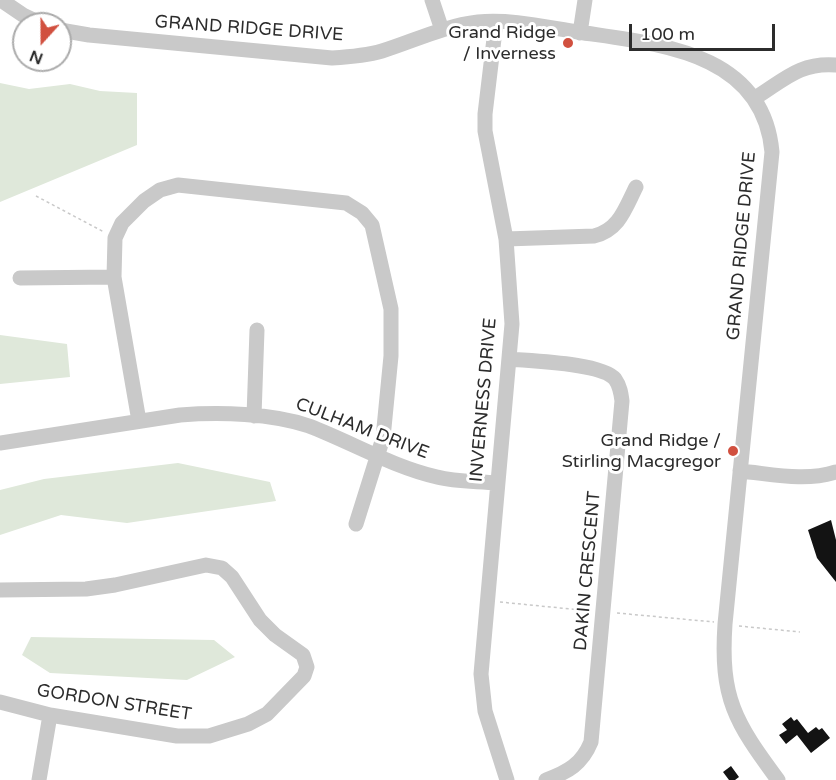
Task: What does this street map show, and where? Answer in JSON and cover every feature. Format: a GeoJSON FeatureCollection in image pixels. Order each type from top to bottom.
{"type":"FeatureCollection","features":[{"type":"Feature","properties":{"kind":"street"},"geometry":{"type":"LineString","coordinates":[[1,0],[19,12]]}},
{"type":"Feature","properties":{"kind":"street"},"geometry":{"type":"LineString","coordinates":[[432,0],[442,30]]}},
{"type":"Feature","properties":{"kind":"street"},"geometry":{"type":"LineString","coordinates":[[580,33],[585,0]]}},
{"type":"Feature","properties":{"kind":"street","name":"GRAND RIDGE DRIVE"},"geometry":{"type":"LineString","coordinates":[[72,32],[332,58],[356,57],[380,52],[442,30],[478,22],[496,21],[665,45],[726,72],[746,88],[755,98],[765,116],[771,137],[772,152],[723,650],[726,685],[739,724],[778,780]]}},
{"type":"Feature","properties":{"kind":"street","name":"INVERNESS DRIVE"},"geometry":{"type":"LineString","coordinates":[[496,21],[484,131],[506,239],[512,324],[481,674],[485,711],[507,780]]}},
{"type":"Feature","properties":{"kind":"street"},"geometry":{"type":"LineString","coordinates":[[755,98],[801,69],[821,64],[836,65]]}},
{"type":"Feature","properties":{"kind":"street"},"geometry":{"type":"LineString","coordinates":[[139,421],[114,277],[115,238],[122,223],[144,201],[160,190],[178,185],[346,203],[362,213],[372,225],[391,309],[391,356],[383,438],[356,524]]}},
{"type":"Feature","properties":{"kind":"street"},"geometry":{"type":"LineString","coordinates":[[506,239],[604,234],[621,219],[636,187]]}},
{"type":"Feature","properties":{"kind":"street"},"geometry":{"type":"LineString","coordinates":[[20,278],[114,277]]}},
{"type":"Feature","properties":{"kind":"street"},"geometry":{"type":"LineString","coordinates":[[254,416],[257,330]]}},
{"type":"Feature","properties":{"kind":"street","name":"DAKIN CRESCENT"},"geometry":{"type":"LineString","coordinates":[[510,359],[602,370],[614,378],[621,390],[622,401],[591,742],[586,754],[577,765],[562,775],[546,780]]}},
{"type":"Feature","properties":{"kind":"street","name":"CULHAM DRIVE"},"geometry":{"type":"LineString","coordinates":[[0,443],[180,415],[207,413],[254,416],[287,420],[307,426],[378,456],[440,478],[497,483]]}},
{"type":"Feature","properties":{"kind":"street"},"geometry":{"type":"LineString","coordinates":[[740,471],[801,478],[820,477],[836,472]]}},
{"type":"Feature","properties":{"kind":"street","name":"GORDON STREET"},"geometry":{"type":"LineString","coordinates":[[0,590],[86,588],[115,585],[206,565],[222,568],[232,577],[260,620],[275,635],[303,656],[307,666],[304,676],[267,714],[248,724],[209,736],[177,736],[50,715],[0,702]]}},
{"type":"Feature","properties":{"kind":"street"},"geometry":{"type":"LineString","coordinates":[[39,780],[50,715]]}},
{"type":"Feature","properties":{"kind":"path"},"geometry":{"type":"LineString","coordinates":[[36,196],[115,238]]}},
{"type":"Feature","properties":{"kind":"path"},"geometry":{"type":"LineString","coordinates":[[486,601],[593,611]]}},
{"type":"Feature","properties":{"kind":"path"},"geometry":{"type":"LineString","coordinates":[[614,613],[717,622]]}},
{"type":"Feature","properties":{"kind":"path"},"geometry":{"type":"LineString","coordinates":[[733,626],[800,632]]}},
{"type":"Feature","properties":{"kind":"shaded area"},"geometry":{"type":"Polygon","coordinates":[[[0,83],[29,89],[70,84],[100,91],[137,93],[137,145],[0,202],[0,83]]]}},
{"type":"Feature","properties":{"kind":"shaded area"},"geometry":{"type":"Polygon","coordinates":[[[0,335],[67,344],[70,377],[0,384],[0,335]]]}},
{"type":"Feature","properties":{"kind":"shaded area"},"geometry":{"type":"Polygon","coordinates":[[[178,463],[270,482],[276,501],[127,523],[61,515],[0,535],[0,490],[44,479],[178,463]]]}},
{"type":"Feature","properties":{"kind":"shaded area"},"geometry":{"type":"Polygon","coordinates":[[[31,637],[214,640],[235,657],[187,680],[50,673],[22,655],[31,637]]]}},
{"type":"Feature","properties":{"kind":"building"},"geometry":{"type":"Polygon","coordinates":[[[831,520],[836,540],[836,582],[817,558],[808,530],[831,520]]]}},
{"type":"Feature","properties":{"kind":"building"},"geometry":{"type":"Polygon","coordinates":[[[791,717],[794,721],[797,719],[808,733],[816,727],[819,730],[822,728],[830,738],[811,753],[797,735],[786,744],[779,735],[787,730],[782,724],[791,717]]]}},
{"type":"Feature","properties":{"kind":"building"},"geometry":{"type":"Polygon","coordinates":[[[731,766],[739,777],[735,780],[729,780],[723,772],[731,766]]]}},
{"type":"Feature","properties":{"kind":"place","name":"Grand Ridge / Inverness"},"geometry":{"type":"Point","coordinates":[568,43]}},
{"type":"Feature","properties":{"kind":"place","name":"Grand Ridge / Stirling Macgregor"},"geometry":{"type":"Point","coordinates":[733,451]}}]}
